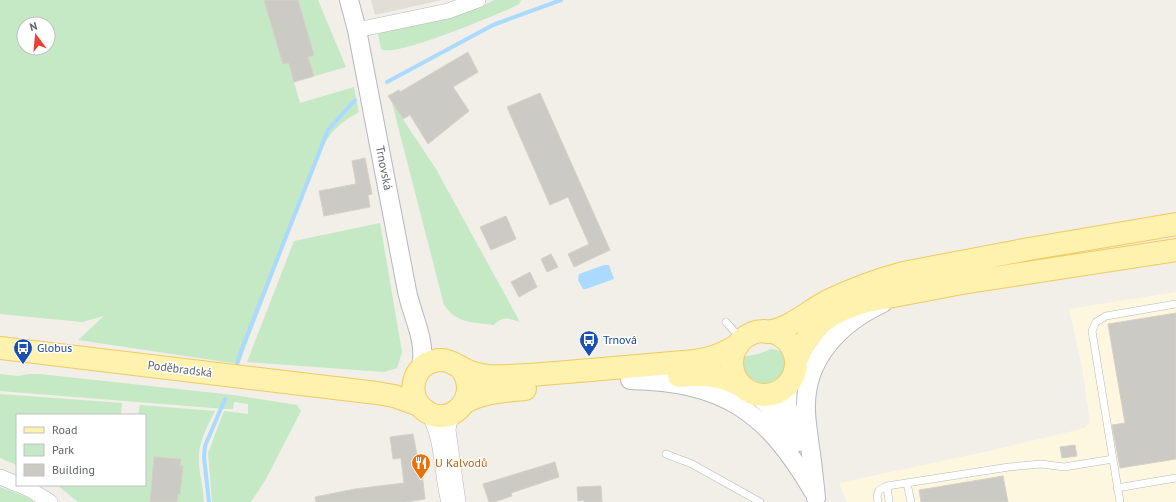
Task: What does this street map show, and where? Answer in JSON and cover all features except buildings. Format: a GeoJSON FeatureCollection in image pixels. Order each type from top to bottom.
{"type":"FeatureCollection","features":[{"type":"Feature","properties":{"kind":"main road"},"geometry":{"type":"LineString","coordinates":[[1176,224],[1029,249],[884,278],[845,293],[781,329],[754,333],[721,355],[710,359],[695,362],[502,376],[481,375],[441,360],[427,363],[418,372],[413,391],[423,408],[441,416],[448,415],[480,395],[500,391],[630,380],[707,375],[726,378],[749,390],[762,394],[777,392],[788,383],[793,376],[800,350],[811,331],[825,319],[843,308],[867,300],[914,291],[1176,250]]}},
{"type":"Feature","properties":{"kind":"main road"},"geometry":{"type":"LineString","coordinates":[[767,332],[775,333],[787,341],[796,361]]}},
{"type":"Feature","properties":{"kind":"main road"},"geometry":{"type":"LineString","coordinates":[[740,342],[734,352],[732,367],[738,381],[749,390]]}},
{"type":"Feature","properties":{"kind":"main road","name":"Poděbradská"},"geometry":{"type":"LineString","coordinates":[[0,348],[360,391],[394,396],[423,408]]}},
{"type":"Feature","properties":{"kind":"main road"},"geometry":{"type":"LineString","coordinates":[[460,407],[469,388],[468,381],[461,368]]}},
{"type":"Feature","properties":{"kind":"main road","name":"Poděbradská"},"geometry":{"type":"LineString","coordinates":[[360,391],[371,391],[392,387],[418,372]]}},
{"type":"Feature","properties":{"kind":"street","name":"Trnovská"},"geometry":{"type":"LineString","coordinates":[[349,0],[357,30],[408,295],[420,335],[423,354],[418,372]]}},
{"type":"Feature","properties":{"kind":"street"},"geometry":{"type":"LineString","coordinates":[[357,30],[448,10],[478,0]]}},
{"type":"Feature","properties":{"kind":"street"},"geometry":{"type":"LineString","coordinates":[[817,500],[806,410],[808,386],[816,362],[830,341],[846,325],[883,303],[914,291]]}},
{"type":"Feature","properties":{"kind":"street","name":"Trnovská"},"geometry":{"type":"LineString","coordinates":[[420,335],[431,350],[441,360]]}},
{"type":"Feature","properties":{"kind":"street"},"geometry":{"type":"LineString","coordinates":[[630,380],[673,383],[708,392],[735,403],[763,424],[776,438],[801,472],[817,500]]}},
{"type":"Feature","properties":{"kind":"street"},"geometry":{"type":"LineString","coordinates":[[788,383],[787,398],[789,412],[817,500]]}},
{"type":"Feature","properties":{"kind":"street"},"geometry":{"type":"LineString","coordinates":[[749,390],[770,407],[776,416],[817,500]]}},
{"type":"Feature","properties":{"kind":"street"},"geometry":{"type":"LineString","coordinates":[[458,502],[448,430],[450,418],[460,407]]}},
{"type":"Feature","properties":{"kind":"street"},"geometry":{"type":"LineString","coordinates":[[423,408],[435,428],[449,502]]}},
{"type":"Feature","properties":{"kind":"street"},"geometry":{"type":"LineString","coordinates":[[0,477],[16,484]]}},
{"type":"Feature","properties":{"kind":"street"},"geometry":{"type":"LineString","coordinates":[[22,486],[50,502]]}},
{"type":"Feature","properties":{"kind":"lane"},"geometry":{"type":"LineString","coordinates":[[1120,502],[1092,336],[1093,326],[1100,318],[1106,316],[1176,304]]}},
{"type":"Feature","properties":{"kind":"lane"},"geometry":{"type":"LineString","coordinates":[[726,322],[740,342]]}},
{"type":"Feature","properties":{"kind":"lane"},"geometry":{"type":"LineString","coordinates":[[666,454],[692,464],[760,502]]}},
{"type":"Feature","properties":{"kind":"lane"},"geometry":{"type":"LineString","coordinates":[[878,502],[877,496],[879,490],[887,486],[1009,467],[1041,464],[1064,467],[1112,459]]}},
{"type":"Feature","properties":{"kind":"lane"},"geometry":{"type":"LineString","coordinates":[[1117,488],[1176,478]]}},
{"type":"Feature","properties":{"kind":"lane"},"geometry":{"type":"LineString","coordinates":[[908,483],[911,502]]}},
{"type":"Feature","properties":{"kind":"lane"},"geometry":{"type":"LineString","coordinates":[[887,486],[889,502]]}},
{"type":"Feature","properties":{"kind":"shaded area"},"geometry":{"type":"Polygon","coordinates":[[[371,0],[442,0],[375,15],[371,0]]]}},
{"type":"Feature","properties":{"kind":"shaded area"},"geometry":{"type":"Polygon","coordinates":[[[1176,292],[1176,502],[847,502],[839,483],[989,451],[1085,428],[1090,422],[1082,367],[1069,309],[1176,292]]]}},
{"type":"Feature","properties":{"kind":"green space"},"geometry":{"type":"Polygon","coordinates":[[[0,0],[318,0],[346,67],[294,82],[300,103],[354,87],[359,112],[338,127],[330,135],[322,147],[239,364],[78,340],[104,316],[82,322],[0,314],[0,0]]]}},
{"type":"Feature","properties":{"kind":"green space"},"geometry":{"type":"Polygon","coordinates":[[[494,0],[521,0],[519,4],[509,9],[464,28],[404,48],[390,50],[381,49],[378,34],[380,33],[424,24],[467,12],[494,0]]]}},
{"type":"Feature","properties":{"kind":"green space"},"geometry":{"type":"Polygon","coordinates":[[[392,103],[436,169],[520,322],[503,319],[494,325],[466,321],[454,316],[444,305],[392,103]]]}},
{"type":"Feature","properties":{"kind":"green space"},"geometry":{"type":"Polygon","coordinates":[[[380,223],[402,352],[397,368],[384,372],[247,362],[294,241],[380,223]]]}},
{"type":"Feature","properties":{"kind":"green space"},"geometry":{"type":"Polygon","coordinates":[[[771,349],[784,353],[786,366],[782,376],[775,382],[765,385],[756,384],[747,379],[742,370],[742,357],[758,354],[771,349]]]}},
{"type":"Feature","properties":{"kind":"green space"},"geometry":{"type":"Polygon","coordinates":[[[0,374],[18,376],[40,374],[233,395],[297,405],[301,411],[266,479],[251,502],[212,502],[208,453],[224,411],[248,414],[248,404],[234,402],[233,409],[225,409],[0,391],[0,374]]]}},
{"type":"Feature","properties":{"kind":"green space"},"geometry":{"type":"Polygon","coordinates":[[[0,394],[122,403],[121,414],[16,414],[16,465],[0,458],[0,394]]]}},
{"type":"Feature","properties":{"kind":"green space"},"geometry":{"type":"Polygon","coordinates":[[[140,405],[215,411],[207,427],[199,450],[199,465],[204,502],[78,502],[58,486],[146,486],[146,414],[138,414],[140,405]]]}},
{"type":"Feature","properties":{"kind":"green space"},"geometry":{"type":"Polygon","coordinates":[[[0,487],[27,497],[34,502],[0,502],[0,487]]]}},
{"type":"Feature","properties":{"kind":"water"},"geometry":{"type":"Polygon","coordinates":[[[604,265],[609,265],[614,279],[583,289],[578,280],[579,274],[604,265]]]}},
{"type":"Feature","properties":{"kind":"waterway"},"geometry":{"type":"LineString","coordinates":[[387,82],[493,25],[561,0]]}},
{"type":"Feature","properties":{"kind":"waterway"},"geometry":{"type":"LineString","coordinates":[[236,367],[328,130],[355,100]]}},
{"type":"Feature","properties":{"kind":"waterway"},"geometry":{"type":"LineString","coordinates":[[209,502],[204,457],[205,446],[225,399]]}},
{"type":"Feature","properties":{"kind":"place","name":"Trnová"},"geometry":{"type":"Point","coordinates":[589,357]}},
{"type":"Feature","properties":{"kind":"place","name":"Globus"},"geometry":{"type":"Point","coordinates":[23,365]}},
{"type":"Feature","properties":{"kind":"place","name":"U Kalvodů"},"geometry":{"type":"Point","coordinates":[421,480]}}]}
